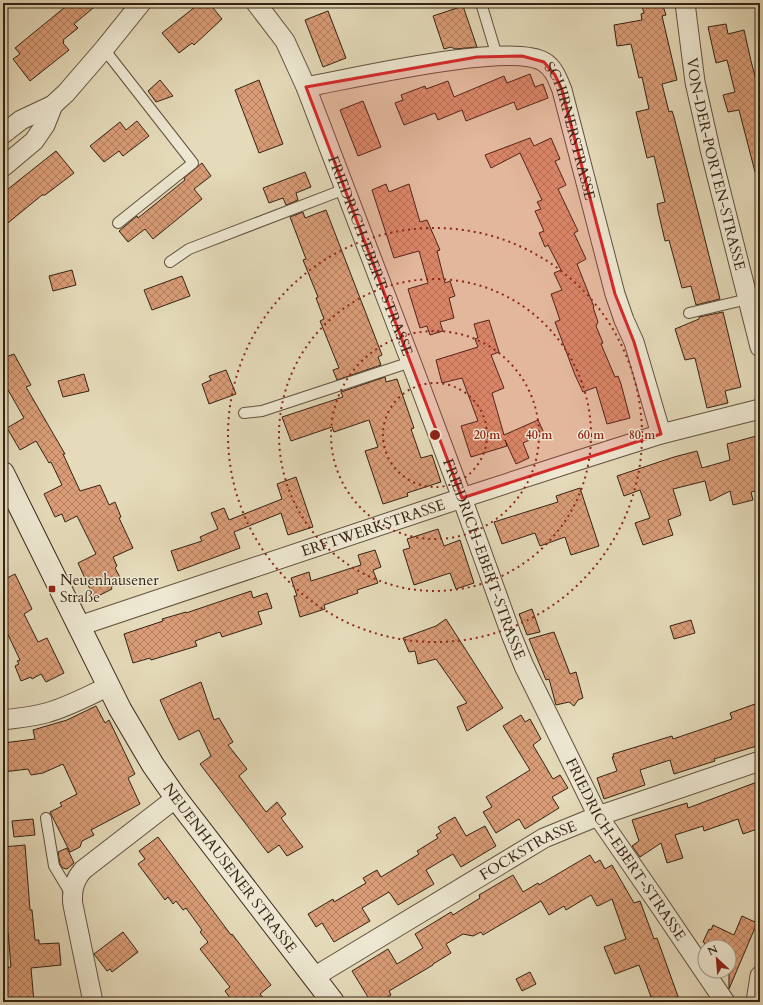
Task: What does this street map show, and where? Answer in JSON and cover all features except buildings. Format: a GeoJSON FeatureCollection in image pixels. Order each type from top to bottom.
{"type":"FeatureCollection","features":[{"type":"Feature","properties":{"kind":"main road","name":"NEUENHAUSENER STRASSE"},"geometry":{"type":"LineString","coordinates":[[5,464],[108,686],[142,747],[176,798],[333,1002]]}},
{"type":"Feature","properties":{"kind":"street"},"geometry":{"type":"LineString","coordinates":[[3,134],[21,120],[52,105],[70,88],[104,49],[140,3]]}},
{"type":"Feature","properties":{"kind":"street","name":"FRIEDRICH-EBERT-STRASSE"},"geometry":{"type":"LineString","coordinates":[[256,3],[285,41],[306,87],[411,362],[520,656],[598,816],[725,1002]]}},
{"type":"Feature","properties":{"kind":"street","name":"VON-DER-PORTEN-STRASSE"},"geometry":{"type":"LineString","coordinates":[[685,3],[693,69],[710,149],[760,347]]}},
{"type":"Feature","properties":{"kind":"street","name":"SCHIRNERSTRASSE"},"geometry":{"type":"LineString","coordinates":[[306,87],[434,63],[497,56],[522,56],[544,62],[551,69],[560,83],[615,294],[624,320],[634,342],[661,434]]}},
{"type":"Feature","properties":{"kind":"street"},"geometry":{"type":"LineString","coordinates":[[3,167],[34,141],[45,125],[52,105]]}},
{"type":"Feature","properties":{"kind":"street","name":"ERFTWERKSTRASSE"},"geometry":{"type":"LineString","coordinates":[[80,626],[462,498],[661,434],[760,409]]}},
{"type":"Feature","properties":{"kind":"street"},"geometry":{"type":"LineString","coordinates":[[3,720],[47,713],[65,707],[108,686]]}},
{"type":"Feature","properties":{"kind":"street","name":"FOCKSTRASSE"},"geometry":{"type":"LineString","coordinates":[[314,977],[532,845],[562,830],[760,760]]}},
{"type":"Feature","properties":{"kind":"street"},"geometry":{"type":"LineString","coordinates":[[92,1002],[72,896],[74,883],[83,870],[176,798]]}},
{"type":"Feature","properties":{"kind":"street"},"geometry":{"type":"LineString","coordinates":[[756,1002],[760,976]]}},
{"type":"Feature","properties":{"kind":"lane"},"geometry":{"type":"LineString","coordinates":[[481,3],[497,56]]}},
{"type":"Feature","properties":{"kind":"lane"},"geometry":{"type":"LineString","coordinates":[[104,49],[193,163],[118,223]]}},
{"type":"Feature","properties":{"kind":"lane"},"geometry":{"type":"LineString","coordinates":[[170,262],[189,249],[345,189]]}},
{"type":"Feature","properties":{"kind":"lane"},"geometry":{"type":"LineString","coordinates":[[689,313],[748,299]]}},
{"type":"Feature","properties":{"kind":"lane"},"geometry":{"type":"LineString","coordinates":[[244,413],[262,411],[411,362]]}},
{"type":"Feature","properties":{"kind":"lane"},"geometry":{"type":"LineString","coordinates":[[46,818],[54,866],[72,896]]}},
{"type":"Feature","properties":{"kind":"path"},"geometry":{"type":"LineString","coordinates":[[3,447],[5,464]]}},
{"type":"Feature","properties":{"kind":"highlighted area"},"geometry":{"type":"Polygon","coordinates":[[[522,56],[544,62],[555,75],[562,90],[615,294],[634,342],[661,434],[462,498],[306,87],[477,57],[522,56]]]}},
{"type":"Feature","properties":{"kind":"place","name":"Neuenhausener Straße"},"geometry":{"type":"Point","coordinates":[52,589]}}]}
